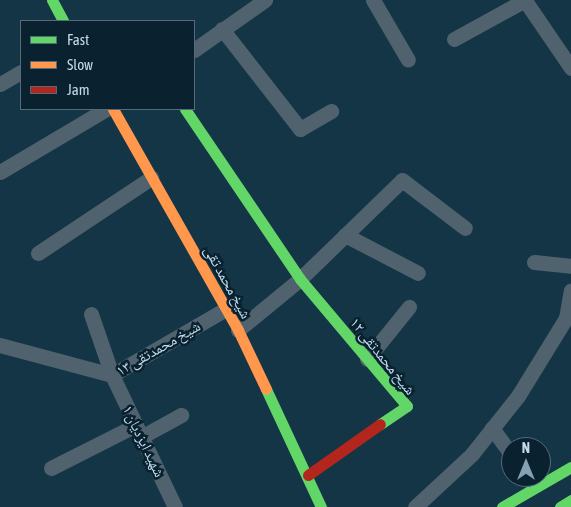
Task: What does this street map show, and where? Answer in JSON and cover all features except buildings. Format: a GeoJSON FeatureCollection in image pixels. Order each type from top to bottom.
{"type":"FeatureCollection","features":[{"type":"Feature","properties":{"kind":"main road"},"geometry":{"type":"LineString","coordinates":[[52,0],[62,20]]}},
{"type":"Feature","properties":{"kind":"main road","name":"شیخ محمد تقی"},"geometry":{"type":"LineString","coordinates":[[114,110],[150,178],[238,330],[308,475]]}},
{"type":"Feature","properties":{"kind":"main road","name":"شیخ محمدتقی ۱۲"},"geometry":{"type":"LineString","coordinates":[[186,110],[300,279],[407,406],[308,475]]}},
{"type":"Feature","properties":{"kind":"main road"},"geometry":{"type":"LineString","coordinates":[[551,475],[571,467]]}},
{"type":"Feature","properties":{"kind":"main road"},"geometry":{"type":"LineString","coordinates":[[308,475],[321,507]]}},
{"type":"Feature","properties":{"kind":"main road"},"geometry":{"type":"LineString","coordinates":[[308,475],[334,507]]}},
{"type":"Feature","properties":{"kind":"main road"},"geometry":{"type":"LineString","coordinates":[[502,507],[526,487]]}},
{"type":"Feature","properties":{"kind":"main road"},"geometry":{"type":"LineString","coordinates":[[560,507],[571,500]]}},
{"type":"Feature","properties":{"kind":"street"},"geometry":{"type":"LineString","coordinates":[[195,49],[265,0]]}},
{"type":"Feature","properties":{"kind":"street"},"geometry":{"type":"LineString","coordinates":[[373,0],[408,60]]}},
{"type":"Feature","properties":{"kind":"street"},"geometry":{"type":"LineString","coordinates":[[454,39],[526,1],[571,68]]}},
{"type":"Feature","properties":{"kind":"street"},"geometry":{"type":"LineString","coordinates":[[222,29],[300,129],[331,111]]}},
{"type":"Feature","properties":{"kind":"street"},"geometry":{"type":"LineString","coordinates":[[0,84],[20,73]]}},
{"type":"Feature","properties":{"kind":"street"},"geometry":{"type":"LineString","coordinates":[[0,172],[104,110]]}},
{"type":"Feature","properties":{"kind":"street"},"geometry":{"type":"LineString","coordinates":[[38,253],[150,178]]}},
{"type":"Feature","properties":{"kind":"street"},"geometry":{"type":"LineString","coordinates":[[238,330],[300,279],[402,180],[465,228]]}},
{"type":"Feature","properties":{"kind":"street"},"geometry":{"type":"LineString","coordinates":[[345,235],[418,273]]}},
{"type":"Feature","properties":{"kind":"street"},"geometry":{"type":"LineString","coordinates":[[534,262],[571,266]]}},
{"type":"Feature","properties":{"kind":"street"},"geometry":{"type":"LineString","coordinates":[[415,507],[472,454],[518,396],[569,320],[571,290]]}},
{"type":"Feature","properties":{"kind":"street"},"geometry":{"type":"LineString","coordinates":[[367,359],[409,306]]}},
{"type":"Feature","properties":{"kind":"street","name":"شیخ محمدتقی ۱۳"},"geometry":{"type":"LineString","coordinates":[[0,345],[112,375],[226,309]]}},
{"type":"Feature","properties":{"kind":"street","name":"شهید ایزدیان ۱"},"geometry":{"type":"LineString","coordinates":[[91,314],[112,375],[175,507]]}},
{"type":"Feature","properties":{"kind":"street"},"geometry":{"type":"LineString","coordinates":[[51,468],[180,414]]}},
{"type":"Feature","properties":{"kind":"street"},"geometry":{"type":"LineString","coordinates":[[492,428],[501,440]]}},
{"type":"Feature","properties":{"kind":"traffic: fast"},"geometry":{"type":"LineString","coordinates":[[52,0],[62,20]]}},
{"type":"Feature","properties":{"kind":"traffic: fast"},"geometry":{"type":"LineString","coordinates":[[186,110],[300,279],[407,406],[380,424]]}},
{"type":"Feature","properties":{"kind":"traffic: fast"},"geometry":{"type":"LineString","coordinates":[[266,389],[321,507]]}},
{"type":"Feature","properties":{"kind":"traffic: fast"},"geometry":{"type":"LineString","coordinates":[[502,507],[571,467]]}},
{"type":"Feature","properties":{"kind":"traffic: fast"},"geometry":{"type":"LineString","coordinates":[[560,507],[571,500]]}},
{"type":"Feature","properties":{"kind":"traffic: slow"},"geometry":{"type":"LineString","coordinates":[[114,110],[238,330],[266,389]]}},
{"type":"Feature","properties":{"kind":"traffic: jam"},"geometry":{"type":"LineString","coordinates":[[308,475],[380,424]]}}]}
